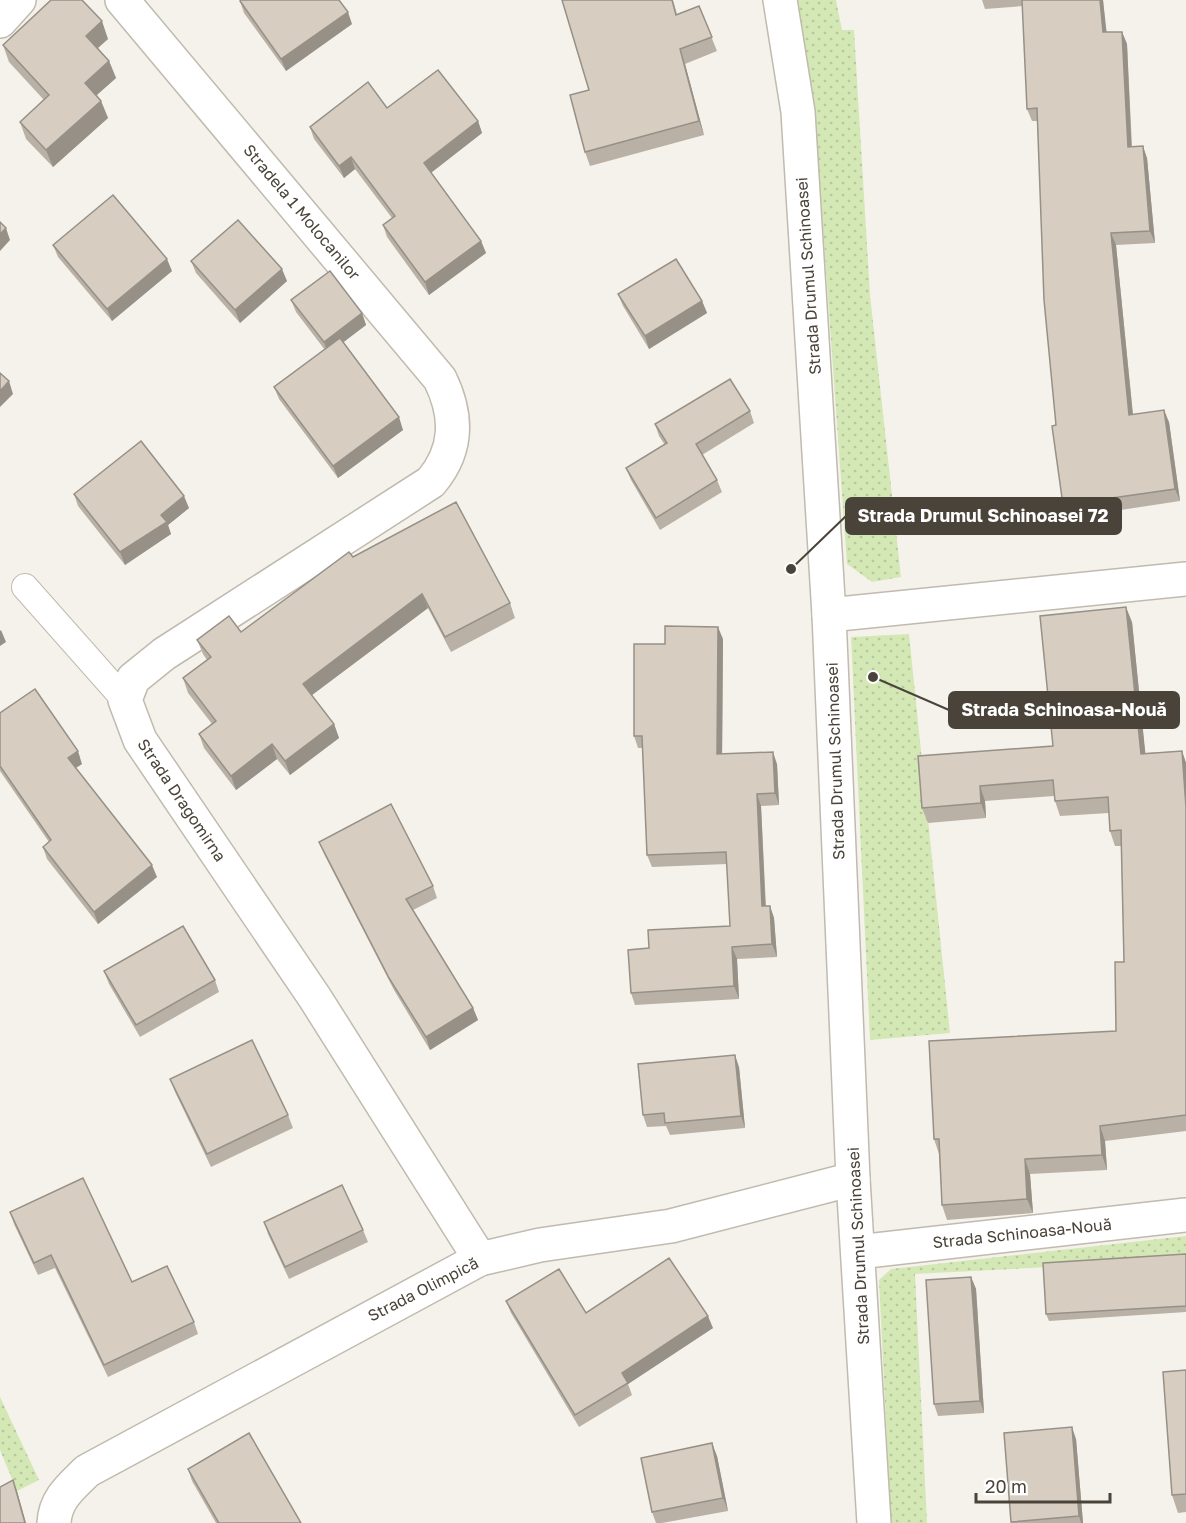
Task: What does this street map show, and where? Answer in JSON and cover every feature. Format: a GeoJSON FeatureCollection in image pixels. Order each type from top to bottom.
{"type":"FeatureCollection","features":[{"type":"Feature","properties":{"kind":"street"},"geometry":{"type":"LineString","coordinates":[[0,21],[19,0]]}},
{"type":"Feature","properties":{"kind":"street","name":"Stradela 1 Molocanilor"},"geometry":{"type":"LineString","coordinates":[[122,0],[440,379],[450,399],[454,417],[450,454],[431,482],[164,654],[133,679],[125,700]]}},
{"type":"Feature","properties":{"kind":"street","name":"Strada Drumul Schinoasei"},"geometry":{"type":"LineString","coordinates":[[780,0],[798,112],[829,615],[853,1179],[874,1523]]}},
{"type":"Feature","properties":{"kind":"street"},"geometry":{"type":"LineString","coordinates":[[829,615],[1186,579]]}},
{"type":"Feature","properties":{"kind":"street","name":"Strada Dragomirna"},"geometry":{"type":"LineString","coordinates":[[125,700],[140,740],[315,998],[480,1259]]}},
{"type":"Feature","properties":{"kind":"street","name":"Strada Olimpică"},"geometry":{"type":"LineString","coordinates":[[54,1523],[54,1510],[60,1500],[87,1471],[480,1259],[540,1245],[671,1226],[853,1179]]}},
{"type":"Feature","properties":{"kind":"street","name":"Strada Schinoasa-Nouă"},"geometry":{"type":"LineString","coordinates":[[858,1252],[1186,1215]]}},
{"type":"Feature","properties":{"kind":"lane"},"geometry":{"type":"LineString","coordinates":[[24,587],[125,700]]}},
{"type":"Feature","properties":{"kind":"green space"},"geometry":{"type":"Polygon","coordinates":[[[798,0],[836,0],[842,30],[854,30],[870,295],[901,577],[872,582],[847,564],[821,201],[798,0]]]}},
{"type":"Feature","properties":{"kind":"green space"},"geometry":{"type":"Polygon","coordinates":[[[909,634],[950,1033],[870,1040],[851,637],[909,634]]]}},
{"type":"Feature","properties":{"kind":"green space"},"geometry":{"type":"Polygon","coordinates":[[[1186,1236],[1186,1260],[915,1274],[927,1523],[891,1523],[879,1280],[891,1269],[1186,1236]]]}},
{"type":"Feature","properties":{"kind":"green space"},"geometry":{"type":"Polygon","coordinates":[[[0,1397],[39,1480],[17,1491],[0,1450],[0,1397]]]}},
{"type":"Feature","properties":{"kind":"building"},"geometry":{"type":"Polygon","coordinates":[[[51,0],[82,0],[102,21],[86,36],[109,61],[85,83],[101,101],[46,150],[20,122],[49,95],[3,45],[51,0]]]}},
{"type":"Feature","properties":{"kind":"building"},"geometry":{"type":"Polygon","coordinates":[[[241,0],[339,0],[348,12],[281,59],[241,0]]]}},
{"type":"Feature","properties":{"kind":"building"},"geometry":{"type":"Polygon","coordinates":[[[562,0],[672,0],[676,15],[699,6],[712,37],[680,49],[699,121],[585,152],[570,95],[589,90],[562,0]]]}},
{"type":"Feature","properties":{"kind":"building"},"geometry":{"type":"Polygon","coordinates":[[[1022,0],[1100,0],[1103,32],[1122,32],[1128,147],[1143,146],[1150,231],[1111,233],[1129,415],[1164,410],[1175,489],[1063,505],[1052,426],[1056,425],[1044,300],[1037,108],[1027,109],[1022,0]]]}},
{"type":"Feature","properties":{"kind":"building"},"geometry":{"type":"Polygon","coordinates":[[[438,70],[478,121],[424,163],[481,241],[425,282],[383,225],[395,216],[351,157],[339,166],[310,127],[368,82],[387,108],[438,70]]]}},
{"type":"Feature","properties":{"kind":"building"},"geometry":{"type":"Polygon","coordinates":[[[113,195],[167,259],[107,309],[53,245],[113,195]]]}},
{"type":"Feature","properties":{"kind":"building"},"geometry":{"type":"Polygon","coordinates":[[[238,220],[282,269],[235,310],[191,261],[238,220]]]}},
{"type":"Feature","properties":{"kind":"building"},"geometry":{"type":"Polygon","coordinates":[[[0,222],[6,228],[0,234],[0,222]]]}},
{"type":"Feature","properties":{"kind":"building"},"geometry":{"type":"Polygon","coordinates":[[[676,259],[702,301],[645,336],[618,294],[676,259]]]}},
{"type":"Feature","properties":{"kind":"building"},"geometry":{"type":"Polygon","coordinates":[[[330,271],[362,313],[324,342],[291,300],[330,271]]]}},
{"type":"Feature","properties":{"kind":"building"},"geometry":{"type":"Polygon","coordinates":[[[340,338],[399,417],[333,466],[274,387],[340,338]]]}},
{"type":"Feature","properties":{"kind":"building"},"geometry":{"type":"Polygon","coordinates":[[[0,373],[9,381],[0,391],[0,373]]]}},
{"type":"Feature","properties":{"kind":"building"},"geometry":{"type":"Polygon","coordinates":[[[730,379],[750,411],[696,444],[717,480],[656,518],[626,468],[667,443],[655,424],[730,379]]]}},
{"type":"Feature","properties":{"kind":"building"},"geometry":{"type":"Polygon","coordinates":[[[141,441],[184,496],[161,515],[167,522],[120,552],[74,494],[141,441]]]}},
{"type":"Feature","properties":{"kind":"building"},"geometry":{"type":"Polygon","coordinates":[[[456,502],[510,603],[445,637],[422,594],[303,684],[334,724],[285,761],[272,744],[231,776],[199,734],[216,721],[183,678],[211,657],[197,640],[229,616],[241,632],[349,552],[353,557],[456,502]]]}},
{"type":"Feature","properties":{"kind":"building"},"geometry":{"type":"Polygon","coordinates":[[[1126,607],[1141,754],[1182,751],[1186,807],[1186,1115],[1100,1126],[1102,1155],[1025,1159],[1027,1199],[942,1205],[939,1139],[934,1139],[929,1041],[1116,1031],[1115,962],[1124,962],[1121,830],[1110,831],[1108,797],[1055,801],[1053,780],[980,786],[981,803],[922,808],[918,756],[1053,746],[1040,616],[1126,607]]]}},
{"type":"Feature","properties":{"kind":"building"},"geometry":{"type":"Polygon","coordinates":[[[665,626],[718,627],[717,754],[773,752],[775,793],[757,794],[762,906],[770,906],[772,944],[732,947],[734,986],[631,993],[628,950],[649,948],[648,930],[730,926],[726,852],[647,855],[642,736],[634,736],[634,644],[665,644],[665,626]]]}},
{"type":"Feature","properties":{"kind":"building"},"geometry":{"type":"Polygon","coordinates":[[[35,689],[78,751],[68,758],[152,865],[94,912],[43,847],[51,840],[0,766],[0,713],[35,689]]]}},
{"type":"Feature","properties":{"kind":"building"},"geometry":{"type":"Polygon","coordinates":[[[391,804],[433,886],[406,899],[473,1008],[426,1037],[389,978],[319,842],[391,804]]]}},
{"type":"Feature","properties":{"kind":"building"},"geometry":{"type":"Polygon","coordinates":[[[183,926],[215,980],[136,1025],[104,971],[183,926]]]}},
{"type":"Feature","properties":{"kind":"building"},"geometry":{"type":"Polygon","coordinates":[[[252,1040],[288,1115],[207,1154],[170,1079],[252,1040]]]}},
{"type":"Feature","properties":{"kind":"building"},"geometry":{"type":"Polygon","coordinates":[[[735,1055],[741,1116],[665,1123],[664,1113],[643,1115],[638,1064],[735,1055]]]}},
{"type":"Feature","properties":{"kind":"building"},"geometry":{"type":"Polygon","coordinates":[[[83,1178],[132,1282],[167,1266],[194,1322],[104,1365],[51,1255],[34,1263],[10,1212],[83,1178]]]}},
{"type":"Feature","properties":{"kind":"building"},"geometry":{"type":"Polygon","coordinates":[[[342,1185],[363,1230],[285,1267],[264,1222],[342,1185]]]}},
{"type":"Feature","properties":{"kind":"building"},"geometry":{"type":"Polygon","coordinates":[[[1186,1254],[1186,1306],[1046,1314],[1043,1263],[1186,1254]]]}},
{"type":"Feature","properties":{"kind":"building"},"geometry":{"type":"Polygon","coordinates":[[[669,1258],[708,1316],[622,1373],[628,1383],[575,1415],[506,1301],[559,1269],[586,1313],[669,1258]]]}},
{"type":"Feature","properties":{"kind":"building"},"geometry":{"type":"Polygon","coordinates":[[[971,1277],[980,1401],[934,1404],[926,1280],[971,1277]]]}},
{"type":"Feature","properties":{"kind":"building"},"geometry":{"type":"Polygon","coordinates":[[[1186,1370],[1186,1494],[1172,1495],[1163,1372],[1186,1370]]]}},
{"type":"Feature","properties":{"kind":"building"},"geometry":{"type":"Polygon","coordinates":[[[1072,1427],[1079,1516],[1011,1522],[1004,1433],[1072,1427]]]}},
{"type":"Feature","properties":{"kind":"building"},"geometry":{"type":"Polygon","coordinates":[[[249,1433],[301,1523],[219,1523],[188,1469],[249,1433]]]}},
{"type":"Feature","properties":{"kind":"building"},"geometry":{"type":"Polygon","coordinates":[[[712,1443],[723,1498],[652,1512],[641,1458],[712,1443]]]}},
{"type":"Feature","properties":{"kind":"building"},"geometry":{"type":"Polygon","coordinates":[[[13,1480],[25,1523],[0,1523],[0,1487],[13,1480]]]}},
{"type":"Feature","properties":{"kind":"place","name":"Strada Drumul Schinoasei 72"},"geometry":{"type":"Point","coordinates":[791,569]}},
{"type":"Feature","properties":{"kind":"place","name":"Strada Schinoasa-Nouă"},"geometry":{"type":"Point","coordinates":[873,677]}}]}
